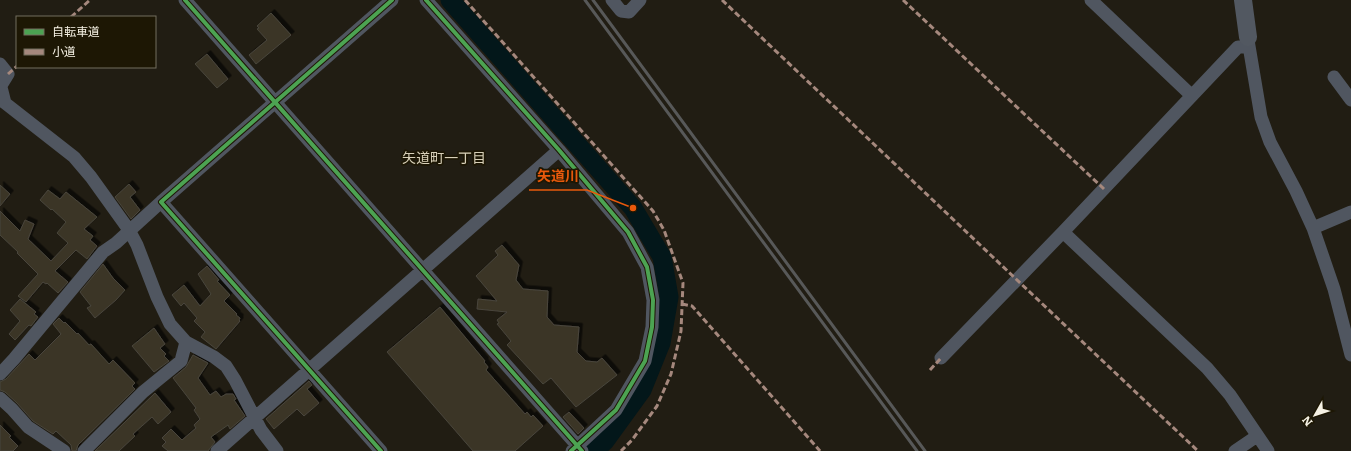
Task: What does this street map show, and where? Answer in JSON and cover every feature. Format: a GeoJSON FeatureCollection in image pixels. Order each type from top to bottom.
{"type":"FeatureCollection","features":[{"type":"Feature","properties":{"kind":"street"},"geometry":{"type":"LineString","coordinates":[[185,0],[423,270],[578,449],[616,410],[645,361],[652,327],[653,300],[647,267],[628,232],[559,150],[426,0]]}},
{"type":"Feature","properties":{"kind":"street"},"geometry":{"type":"LineString","coordinates":[[0,374],[103,252],[116,243],[160,202],[276,103],[392,0]]}},
{"type":"Feature","properties":{"kind":"street"},"geometry":{"type":"LineString","coordinates":[[612,0],[621,11],[628,12],[640,0]]}},
{"type":"Feature","properties":{"kind":"street"},"geometry":{"type":"LineString","coordinates":[[1091,0],[1192,95]]}},
{"type":"Feature","properties":{"kind":"street"},"geometry":{"type":"LineString","coordinates":[[1243,0],[1248,42],[1261,117],[1270,142],[1296,190],[1313,228],[1334,289],[1351,355]]}},
{"type":"Feature","properties":{"kind":"street"},"geometry":{"type":"LineString","coordinates":[[941,358],[1063,232],[1238,47],[1248,42]]}},
{"type":"Feature","properties":{"kind":"street"},"geometry":{"type":"LineString","coordinates":[[0,64],[8,74],[0,87],[5,103],[74,157],[91,177],[129,230],[170,324],[186,342],[214,357],[226,366],[235,380],[254,418],[277,451]]}},
{"type":"Feature","properties":{"kind":"street"},"geometry":{"type":"LineString","coordinates":[[1334,77],[1351,100]]}},
{"type":"Feature","properties":{"kind":"street"},"geometry":{"type":"LineString","coordinates":[[217,451],[559,150]]}},
{"type":"Feature","properties":{"kind":"street"},"geometry":{"type":"LineString","coordinates":[[160,202],[381,451]]}},
{"type":"Feature","properties":{"kind":"street"},"geometry":{"type":"LineString","coordinates":[[1313,228],[1351,212]]}},
{"type":"Feature","properties":{"kind":"street"},"geometry":{"type":"LineString","coordinates":[[1063,232],[1207,368],[1230,396],[1268,451]]}},
{"type":"Feature","properties":{"kind":"street"},"geometry":{"type":"LineString","coordinates":[[84,451],[144,392],[181,361],[186,342]]}},
{"type":"Feature","properties":{"kind":"street"},"geometry":{"type":"LineString","coordinates":[[0,398],[12,409],[28,428],[64,451]]}},
{"type":"Feature","properties":{"kind":"street"},"geometry":{"type":"LineString","coordinates":[[1234,451],[1257,436]]}},
{"type":"Feature","properties":{"kind":"building"},"geometry":{"type":"Polygon","coordinates":[[[271,13],[291,35],[256,64],[249,55],[267,40],[257,29],[259,28],[257,26],[271,13]]]}},
{"type":"Feature","properties":{"kind":"building"},"geometry":{"type":"Polygon","coordinates":[[[207,54],[228,79],[217,88],[195,64],[207,54]]]}},
{"type":"Feature","properties":{"kind":"building"},"geometry":{"type":"Polygon","coordinates":[[[129,184],[136,192],[130,197],[140,210],[131,219],[115,197],[129,184]]]}},
{"type":"Feature","properties":{"kind":"building"},"geometry":{"type":"Polygon","coordinates":[[[0,185],[10,194],[0,206],[0,185]]]}},
{"type":"Feature","properties":{"kind":"building"},"geometry":{"type":"Polygon","coordinates":[[[48,190],[60,199],[66,192],[97,217],[84,229],[93,236],[90,240],[97,246],[87,259],[76,250],[55,271],[68,282],[58,293],[47,283],[46,284],[43,282],[26,302],[18,296],[38,274],[0,235],[0,211],[20,231],[25,220],[34,224],[28,239],[51,261],[68,243],[57,233],[66,222],[40,200],[48,190]]]}},
{"type":"Feature","properties":{"kind":"building"},"geometry":{"type":"Polygon","coordinates":[[[502,245],[519,265],[516,280],[523,289],[548,291],[547,317],[554,325],[579,327],[577,352],[586,361],[597,362],[602,358],[617,375],[576,407],[551,378],[543,384],[507,345],[511,341],[497,324],[499,323],[497,320],[507,312],[477,309],[478,299],[497,301],[476,276],[498,255],[495,251],[502,245]]]}},
{"type":"Feature","properties":{"kind":"building"},"geometry":{"type":"Polygon","coordinates":[[[103,264],[113,278],[125,290],[95,318],[87,308],[91,306],[80,292],[103,264]]]}},
{"type":"Feature","properties":{"kind":"building"},"geometry":{"type":"Polygon","coordinates":[[[207,266],[219,280],[217,281],[230,295],[224,301],[240,318],[240,321],[216,349],[201,337],[205,332],[194,321],[197,318],[184,303],[181,306],[172,295],[184,285],[200,306],[211,294],[198,274],[207,266]]]}},
{"type":"Feature","properties":{"kind":"building"},"geometry":{"type":"Polygon","coordinates":[[[20,299],[36,312],[34,314],[38,317],[31,326],[29,325],[15,340],[9,334],[20,321],[10,310],[20,299]]]}},
{"type":"Feature","properties":{"kind":"building"},"geometry":{"type":"Polygon","coordinates":[[[440,307],[485,361],[484,362],[488,367],[486,370],[525,414],[527,412],[531,417],[533,415],[543,426],[515,451],[473,451],[387,352],[440,307]]]}},
{"type":"Feature","properties":{"kind":"building"},"geometry":{"type":"Polygon","coordinates":[[[59,318],[77,334],[78,333],[89,345],[91,344],[109,364],[113,360],[135,383],[132,386],[135,389],[78,445],[76,451],[72,451],[71,445],[56,431],[53,434],[33,421],[17,403],[5,392],[0,390],[0,382],[6,379],[29,354],[35,360],[61,334],[53,324],[59,318]]]}},
{"type":"Feature","properties":{"kind":"building"},"geometry":{"type":"Polygon","coordinates":[[[154,328],[165,344],[160,348],[166,354],[164,356],[169,361],[154,372],[132,346],[154,328]]]}},
{"type":"Feature","properties":{"kind":"building"},"geometry":{"type":"Polygon","coordinates":[[[193,355],[208,363],[198,378],[210,395],[216,391],[221,397],[226,394],[233,394],[236,399],[234,400],[245,416],[230,429],[228,425],[211,437],[215,442],[208,451],[168,451],[162,446],[166,442],[162,438],[171,429],[182,440],[196,428],[194,425],[200,419],[194,410],[196,408],[173,378],[186,367],[193,355]]]}},
{"type":"Feature","properties":{"kind":"building"},"geometry":{"type":"Polygon","coordinates":[[[309,381],[312,385],[307,389],[319,403],[304,416],[297,409],[274,429],[266,419],[309,381]]]}},
{"type":"Feature","properties":{"kind":"building"},"geometry":{"type":"Polygon","coordinates":[[[155,393],[171,412],[158,424],[152,417],[133,434],[135,436],[119,451],[95,451],[155,393]]]}},
{"type":"Feature","properties":{"kind":"building"},"geometry":{"type":"Polygon","coordinates":[[[569,412],[584,428],[578,434],[563,417],[569,412]]]}},
{"type":"Feature","properties":{"kind":"building"},"geometry":{"type":"Polygon","coordinates":[[[0,425],[18,446],[13,451],[0,451],[0,425]]]}},
{"type":"Feature","properties":{"kind":"waterway"},"geometry":{"type":"LineString","coordinates":[[450,0],[633,208],[662,257],[669,297],[661,343],[642,390],[605,441],[594,451]]}},
{"type":"Feature","properties":{"kind":"railway"},"geometry":{"type":"LineString","coordinates":[[585,0],[917,451]]}},
{"type":"Feature","properties":{"kind":"railway"},"geometry":{"type":"LineString","coordinates":[[593,0],[925,451]]}},
{"type":"Feature","properties":{"kind":"marked path"},"geometry":{"type":"LineString","coordinates":[[72,16],[90,0]]}},
{"type":"Feature","properties":{"kind":"marked path"},"geometry":{"type":"LineString","coordinates":[[465,0],[653,211],[664,230],[683,283],[681,331],[671,374],[657,406],[632,440],[621,451]]}},
{"type":"Feature","properties":{"kind":"marked path"},"geometry":{"type":"LineString","coordinates":[[722,0],[1198,451]]}},
{"type":"Feature","properties":{"kind":"marked path"},"geometry":{"type":"LineString","coordinates":[[903,0],[1104,189]]}},
{"type":"Feature","properties":{"kind":"marked path"},"geometry":{"type":"LineString","coordinates":[[8,74],[16,67]]}},
{"type":"Feature","properties":{"kind":"marked path"},"geometry":{"type":"LineString","coordinates":[[682,304],[692,306],[820,451]]}},
{"type":"Feature","properties":{"kind":"marked path"},"geometry":{"type":"LineString","coordinates":[[930,370],[941,358]]}},
{"type":"Feature","properties":{"kind":"cycle path"},"geometry":{"type":"LineString","coordinates":[[185,0],[582,451]]}},
{"type":"Feature","properties":{"kind":"cycle path"},"geometry":{"type":"LineString","coordinates":[[381,451],[161,202],[392,0]]}},
{"type":"Feature","properties":{"kind":"cycle path"},"geometry":{"type":"LineString","coordinates":[[426,0],[559,150],[628,232],[647,267],[653,300],[652,327],[645,361],[616,410],[571,451]]}},
{"type":"Feature","properties":{"kind":"place","name":"矢道川"},"geometry":{"type":"Point","coordinates":[633,208]}},
{"type":"Feature","properties":{"kind":"district","name":"矢道町一丁目"},"geometry":{"type":"Point","coordinates":[444,157]}}]}
